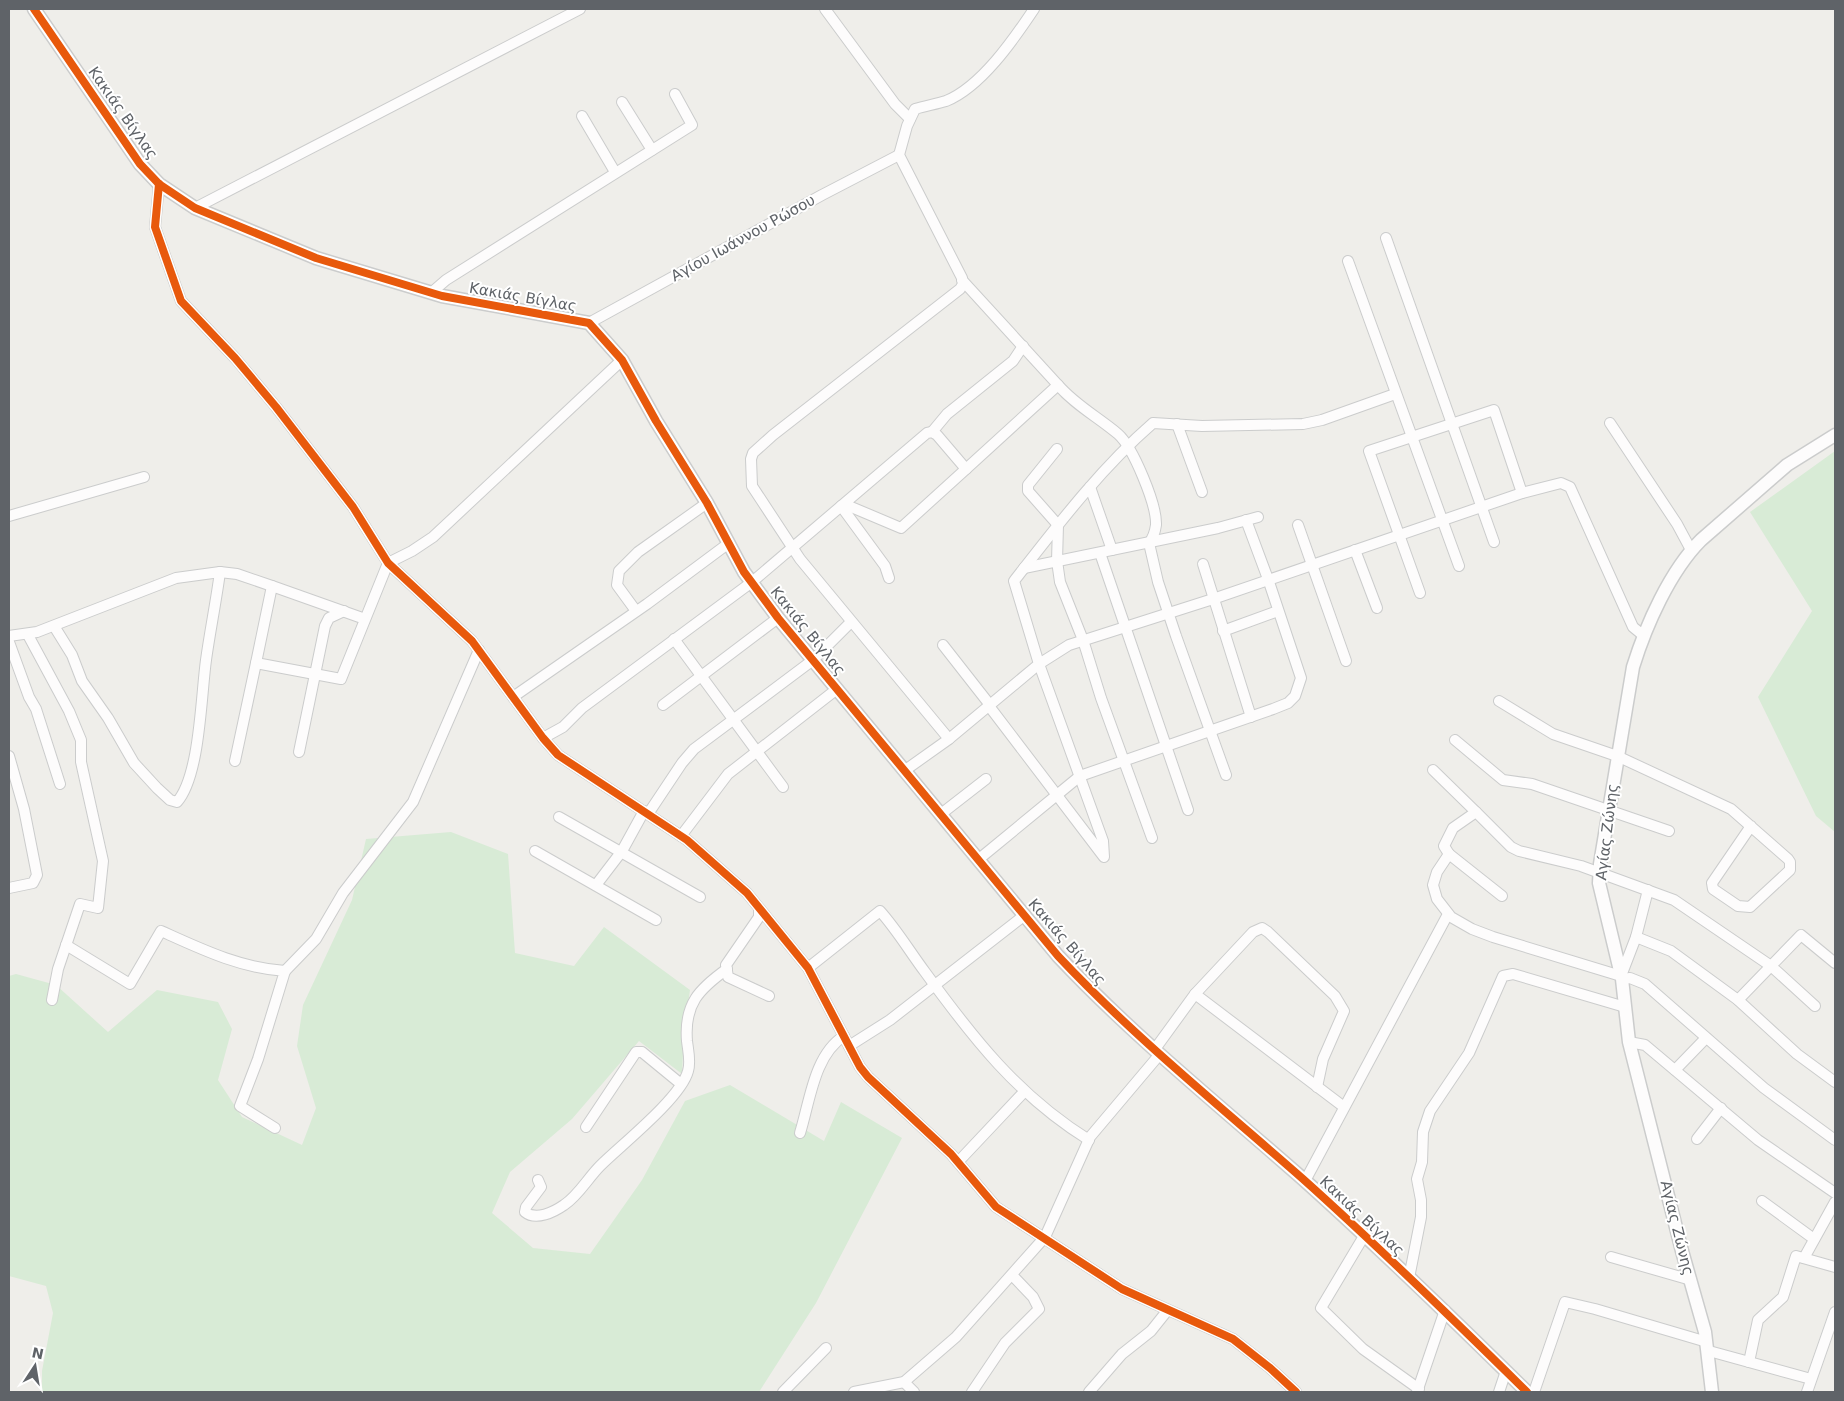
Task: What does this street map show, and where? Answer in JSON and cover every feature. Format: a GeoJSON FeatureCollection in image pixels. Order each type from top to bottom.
{"type":"FeatureCollection","features":[{"type":"Feature","properties":{"kind":"street"},"geometry":{"type":"LineString","coordinates":[[195,208],[580,9]]}},
{"type":"Feature","properties":{"kind":"street"},"geometry":{"type":"LineString","coordinates":[[825,9],[894,104],[910,119]]}},
{"type":"Feature","properties":{"kind":"street"},"geometry":{"type":"LineString","coordinates":[[1034,9],[990,67],[966,88],[947,100],[915,109],[899,148],[899,156],[952,255],[962,280],[1067,395],[1117,433],[1127,445],[1141,474],[1155,518],[1153,538],[1149,543]]}},
{"type":"Feature","properties":{"kind":"street","name":"Κακιάς Βίγλας"},"geometry":{"type":"LineString","coordinates":[[38,10],[140,164],[159,184],[195,208],[316,258],[431,293],[589,323],[622,360],[656,422],[707,503],[729,544],[752,582],[778,618],[1058,956],[1100,1001],[1305,1181],[1445,1310],[1527,1392]]}},
{"type":"Feature","properties":{"kind":"street"},"geometry":{"type":"LineString","coordinates":[[431,293],[446,280],[692,125],[675,94]]}},
{"type":"Feature","properties":{"kind":"street"},"geometry":{"type":"LineString","coordinates":[[622,102],[652,150]]}},
{"type":"Feature","properties":{"kind":"street"},"geometry":{"type":"LineString","coordinates":[[582,116],[615,172]]}},
{"type":"Feature","properties":{"kind":"street","name":"Αγίου Ιωάννου Ρώσου"},"geometry":{"type":"LineString","coordinates":[[589,323],[822,195],[899,156]]}},
{"type":"Feature","properties":{"kind":"street"},"geometry":{"type":"LineString","coordinates":[[159,184],[155,227],[181,301],[235,358],[276,407],[353,506],[388,563],[472,641],[543,738],[558,755],[681,836],[747,893],[808,968],[846,1041],[868,1078],[958,1162],[996,1207],[1045,1237],[1122,1289],[1167,1311],[1233,1339],[1270,1368],[1296,1392]]}},
{"type":"Feature","properties":{"kind":"street"},"geometry":{"type":"LineString","coordinates":[[1386,238],[1494,542]]}},
{"type":"Feature","properties":{"kind":"street"},"geometry":{"type":"LineString","coordinates":[[1348,261],[1458,566]]}},
{"type":"Feature","properties":{"kind":"street"},"geometry":{"type":"LineString","coordinates":[[949,739],[851,622],[792,547],[752,486],[751,458],[753,453],[780,429],[960,289],[962,280]]}},
{"type":"Feature","properties":{"kind":"street"},"geometry":{"type":"LineString","coordinates":[[543,738],[563,727],[582,708],[752,582],[927,433],[932,432],[947,414],[1013,361],[1023,346]]}},
{"type":"Feature","properties":{"kind":"street"},"geometry":{"type":"LineString","coordinates":[[256,662],[342,679],[388,563],[412,551],[433,537],[622,360]]}},
{"type":"Feature","properties":{"kind":"street"},"geometry":{"type":"LineString","coordinates":[[842,505],[900,528],[1058,385]]}},
{"type":"Feature","properties":{"kind":"street"},"geometry":{"type":"LineString","coordinates":[[944,645],[1104,857],[1104,840],[1039,664],[1014,580],[1090,487],[1127,445],[1152,423],[1303,424],[1322,420],[1395,394]]}},
{"type":"Feature","properties":{"kind":"street"},"geometry":{"type":"LineString","coordinates":[[1420,593],[1397,535],[1369,451],[1494,410],[1522,493]]}},
{"type":"Feature","properties":{"kind":"street"},"geometry":{"type":"LineString","coordinates":[[1610,423],[1667,509],[1691,550]]}},
{"type":"Feature","properties":{"kind":"street"},"geometry":{"type":"LineString","coordinates":[[1177,424],[1202,492]]}},
{"type":"Feature","properties":{"kind":"street"},"geometry":{"type":"LineString","coordinates":[[932,432],[937,435],[966,469]]}},
{"type":"Feature","properties":{"kind":"street","name":"Αγίας Ζώνης"},"geometry":{"type":"LineString","coordinates":[[1712,1392],[1708,1347],[1630,1042],[1622,978],[1599,882],[1599,872],[1630,682],[1644,636],[1676,573],[1691,550],[1787,465],[1835,435]]}},
{"type":"Feature","properties":{"kind":"street"},"geometry":{"type":"LineString","coordinates":[[1058,449],[1028,485],[1028,491],[1058,525],[1057,561],[1060,582],[1083,640],[1152,838]]}},
{"type":"Feature","properties":{"kind":"street"},"geometry":{"type":"LineString","coordinates":[[9,516],[144,477]]}},
{"type":"Feature","properties":{"kind":"street"},"geometry":{"type":"LineString","coordinates":[[904,771],[949,739],[1039,664],[1069,645],[1213,599],[1268,578],[1482,506],[1561,482],[1570,487],[1633,627],[1644,636]]}},
{"type":"Feature","properties":{"kind":"street"},"geometry":{"type":"LineString","coordinates":[[1090,487],[1112,550]]}},
{"type":"Feature","properties":{"kind":"street"},"geometry":{"type":"LineString","coordinates":[[636,611],[618,585],[619,570],[638,552],[707,503]]}},
{"type":"Feature","properties":{"kind":"street"},"geometry":{"type":"LineString","coordinates":[[842,505],[885,566],[890,578]]}},
{"type":"Feature","properties":{"kind":"street"},"geometry":{"type":"LineString","coordinates":[[1024,568],[1149,543],[1258,517]]}},
{"type":"Feature","properties":{"kind":"street"},"geometry":{"type":"LineString","coordinates":[[979,859],[1080,776],[1288,703],[1299,689],[1301,678],[1268,578],[1246,520]]}},
{"type":"Feature","properties":{"kind":"street"},"geometry":{"type":"LineString","coordinates":[[1298,525],[1346,661]]}},
{"type":"Feature","properties":{"kind":"street"},"geometry":{"type":"LineString","coordinates":[[1149,543],[1158,582],[1226,775]]}},
{"type":"Feature","properties":{"kind":"street"},"geometry":{"type":"LineString","coordinates":[[513,697],[729,544]]}},
{"type":"Feature","properties":{"kind":"street"},"geometry":{"type":"LineString","coordinates":[[1355,550],[1377,608]]}},
{"type":"Feature","properties":{"kind":"street"},"geometry":{"type":"LineString","coordinates":[[1100,553],[1188,810]]}},
{"type":"Feature","properties":{"kind":"street"},"geometry":{"type":"LineString","coordinates":[[1203,564],[1252,717]]}},
{"type":"Feature","properties":{"kind":"street"},"geometry":{"type":"LineString","coordinates":[[9,636],[28,634],[54,626],[176,578],[220,572],[237,574],[365,619]]}},
{"type":"Feature","properties":{"kind":"street"},"geometry":{"type":"LineString","coordinates":[[54,626],[72,655],[82,681],[108,718],[134,763],[170,800],[177,802],[182,795],[193,766],[206,657],[220,572]]}},
{"type":"Feature","properties":{"kind":"street"},"geometry":{"type":"LineString","coordinates":[[235,761],[272,586]]}},
{"type":"Feature","properties":{"kind":"street"},"geometry":{"type":"LineString","coordinates":[[299,752],[325,626],[329,618],[344,611]]}},
{"type":"Feature","properties":{"kind":"street"},"geometry":{"type":"LineString","coordinates":[[1223,631],[1278,612]]}},
{"type":"Feature","properties":{"kind":"street"},"geometry":{"type":"LineString","coordinates":[[663,705],[778,618]]}},
{"type":"Feature","properties":{"kind":"street"},"geometry":{"type":"LineString","coordinates":[[596,884],[622,851],[646,813],[694,749],[813,660],[851,622]]}},
{"type":"Feature","properties":{"kind":"street"},"geometry":{"type":"LineString","coordinates":[[28,634],[78,728],[88,797],[101,844],[103,861],[98,908],[80,904],[66,945],[52,1000]]}},
{"type":"Feature","properties":{"kind":"street"},"geometry":{"type":"LineString","coordinates":[[674,639],[783,787]]}},
{"type":"Feature","properties":{"kind":"street"},"geometry":{"type":"LineString","coordinates":[[9,642],[29,697],[36,708],[60,784]]}},
{"type":"Feature","properties":{"kind":"street"},"geometry":{"type":"LineString","coordinates":[[275,1128],[240,1106],[258,1059],[285,971],[316,939],[344,893],[413,802],[479,650]]}},
{"type":"Feature","properties":{"kind":"street"},"geometry":{"type":"LineString","coordinates":[[681,836],[728,774],[837,689]]}},
{"type":"Feature","properties":{"kind":"street"},"geometry":{"type":"LineString","coordinates":[[1499,701],[1552,734],[1617,756],[1731,809],[1751,826],[1790,862],[1790,870],[1750,907],[1743,907],[1713,889],[1712,883],[1751,826]]}},
{"type":"Feature","properties":{"kind":"street"},"geometry":{"type":"LineString","coordinates":[[1455,740],[1503,780],[1532,784],[1670,831]]}},
{"type":"Feature","properties":{"kind":"street"},"geometry":{"type":"LineString","coordinates":[[9,756],[10,773],[24,809],[37,875],[33,883],[9,888]]}},
{"type":"Feature","properties":{"kind":"street"},"geometry":{"type":"LineString","coordinates":[[1433,770],[1511,846],[1519,850],[1548,856],[1599,872],[1674,900],[1771,966],[1815,1006]]}},
{"type":"Feature","properties":{"kind":"street"},"geometry":{"type":"LineString","coordinates":[[941,814],[986,779]]}},
{"type":"Feature","properties":{"kind":"street"},"geometry":{"type":"LineString","coordinates":[[1476,812],[1453,828],[1444,846],[1449,854],[1502,896]]}},
{"type":"Feature","properties":{"kind":"street"},"geometry":{"type":"LineString","coordinates":[[559,817],[622,851],[700,897]]}},
{"type":"Feature","properties":{"kind":"street"},"geometry":{"type":"LineString","coordinates":[[535,851],[596,884],[656,920]]}},
{"type":"Feature","properties":{"kind":"street"},"geometry":{"type":"LineString","coordinates":[[1449,854],[1437,872],[1433,885],[1437,900],[1448,914],[1472,929],[1493,937],[1645,984],[1764,1088],[1835,1140]]}},
{"type":"Feature","properties":{"kind":"street"},"geometry":{"type":"LineString","coordinates":[[1622,978],[1636,937],[1648,890]]}},
{"type":"Feature","properties":{"kind":"street"},"geometry":{"type":"LineString","coordinates":[[759,909],[759,917],[726,965],[728,977],[769,996]]}},
{"type":"Feature","properties":{"kind":"street"},"geometry":{"type":"LineString","coordinates":[[808,968],[880,911],[976,1040],[1024,1092],[1061,1123],[1089,1140]]}},
{"type":"Feature","properties":{"kind":"street"},"geometry":{"type":"LineString","coordinates":[[1305,1181],[1448,914]]}},
{"type":"Feature","properties":{"kind":"street"},"geometry":{"type":"LineString","coordinates":[[800,1133],[820,1063],[835,1042],[846,1041],[890,1020],[1024,915]]}},
{"type":"Feature","properties":{"kind":"street"},"geometry":{"type":"LineString","coordinates":[[854,1392],[882,1390],[904,1382],[956,1337],[1012,1275],[1045,1237],[1089,1140],[1158,1051],[1195,994],[1253,932],[1262,928],[1336,996],[1344,1011],[1323,1058],[1317,1087]]}},
{"type":"Feature","properties":{"kind":"street"},"geometry":{"type":"LineString","coordinates":[[66,945],[130,984],[161,931],[246,965],[285,971]]}},
{"type":"Feature","properties":{"kind":"street"},"geometry":{"type":"LineString","coordinates":[[1738,1000],[1801,935],[1835,962]]}},
{"type":"Feature","properties":{"kind":"street"},"geometry":{"type":"LineString","coordinates":[[1636,937],[1671,951],[1738,1000],[1796,1054],[1835,1082]]}},
{"type":"Feature","properties":{"kind":"street"},"geometry":{"type":"LineString","coordinates":[[538,1180],[541,1187],[526,1207],[525,1212],[529,1215],[541,1216],[566,1204],[605,1162],[623,1147],[679,1089],[688,1071],[686,1030],[694,998],[708,982],[727,969]]}},
{"type":"Feature","properties":{"kind":"street"},"geometry":{"type":"LineString","coordinates":[[1409,1278],[1421,1217],[1421,1200],[1417,1179],[1422,1162],[1425,1125],[1430,1111],[1469,1053],[1503,976],[1513,974],[1625,1007]]}},
{"type":"Feature","properties":{"kind":"street"},"geometry":{"type":"LineString","coordinates":[[1195,994],[1344,1107]]}},
{"type":"Feature","properties":{"kind":"street"},"geometry":{"type":"LineString","coordinates":[[1675,1070],[1706,1038]]}},
{"type":"Feature","properties":{"kind":"street"},"geometry":{"type":"LineString","coordinates":[[1630,1042],[1645,1045],[1758,1140],[1835,1193]]}},
{"type":"Feature","properties":{"kind":"street"},"geometry":{"type":"LineString","coordinates":[[586,1127],[636,1052],[642,1052],[681,1084]]}},
{"type":"Feature","properties":{"kind":"street"},"geometry":{"type":"LineString","coordinates":[[958,1162],[1024,1092]]}},
{"type":"Feature","properties":{"kind":"street"},"geometry":{"type":"LineString","coordinates":[[1697,1139],[1721,1108]]}},
{"type":"Feature","properties":{"kind":"street"},"geometry":{"type":"LineString","coordinates":[[1762,1201],[1814,1239]]}},
{"type":"Feature","properties":{"kind":"street"},"geometry":{"type":"LineString","coordinates":[[1804,1258],[1835,1202]]}},
{"type":"Feature","properties":{"kind":"street"},"geometry":{"type":"LineString","coordinates":[[1364,1236],[1322,1308],[1363,1349],[1418,1391],[1445,1310]]}},
{"type":"Feature","properties":{"kind":"street"},"geometry":{"type":"LineString","coordinates":[[1611,1256],[1690,1280]]}},
{"type":"Feature","properties":{"kind":"street"},"geometry":{"type":"LineString","coordinates":[[1749,1362],[1758,1320],[1783,1297],[1796,1256],[1835,1267]]}},
{"type":"Feature","properties":{"kind":"street"},"geometry":{"type":"LineString","coordinates":[[972,1392],[1005,1343],[1039,1310],[1033,1297],[1012,1275]]}},
{"type":"Feature","properties":{"kind":"street"},"geometry":{"type":"LineString","coordinates":[[1534,1392],[1564,1302],[1595,1309],[1749,1362],[1812,1379]]}},
{"type":"Feature","properties":{"kind":"street"},"geometry":{"type":"LineString","coordinates":[[1089,1392],[1122,1354],[1151,1331],[1167,1311]]}},
{"type":"Feature","properties":{"kind":"street"},"geometry":{"type":"LineString","coordinates":[[1807,1392],[1835,1312]]}},
{"type":"Feature","properties":{"kind":"street"},"geometry":{"type":"LineString","coordinates":[[783,1392],[826,1348]]}},
{"type":"Feature","properties":{"kind":"street"},"geometry":{"type":"LineString","coordinates":[[1499,1392],[1506,1371]]}},
{"type":"Feature","properties":{"kind":"street"},"geometry":{"type":"LineString","coordinates":[[904,1382],[914,1392]]}},
{"type":"Feature","properties":{"kind":"green space"},"geometry":{"type":"Polygon","coordinates":[[[1835,451],[1835,832],[1816,816],[1758,697],[1812,611],[1750,512],[1835,451]]]}},
{"type":"Feature","properties":{"kind":"green space"},"geometry":{"type":"Polygon","coordinates":[[[451,832],[508,854],[515,953],[574,966],[604,927],[690,990],[684,1032],[682,1074],[639,1041],[572,1119],[510,1172],[492,1213],[533,1248],[590,1254],[642,1180],[685,1101],[730,1085],[824,1141],[841,1102],[902,1138],[816,1303],[759,1392],[42,1392],[42,1371],[53,1313],[46,1286],[9,1276],[9,976],[16,974],[56,985],[108,1032],[157,990],[218,1002],[232,1029],[218,1080],[242,1117],[302,1145],[316,1108],[297,1046],[303,1005],[352,900],[366,839],[451,832]]]}},
{"type":"Feature","properties":{"kind":"cycle path"},"geometry":{"type":"LineString","coordinates":[[34,9],[140,164],[159,184],[195,208],[316,258],[442,296],[589,323],[622,360],[656,421],[707,503],[744,572],[778,618],[1058,956],[1116,1014],[1360,1231],[1527,1392]]}},
{"type":"Feature","properties":{"kind":"cycle path"},"geometry":{"type":"LineString","coordinates":[[159,184],[155,227],[181,301],[235,358],[276,407],[353,507],[388,563],[472,641],[543,738],[558,755],[687,840],[747,893],[808,968],[860,1067],[868,1077],[951,1154],[996,1207],[1122,1289],[1233,1339],[1270,1368],[1296,1392]]}}]}
